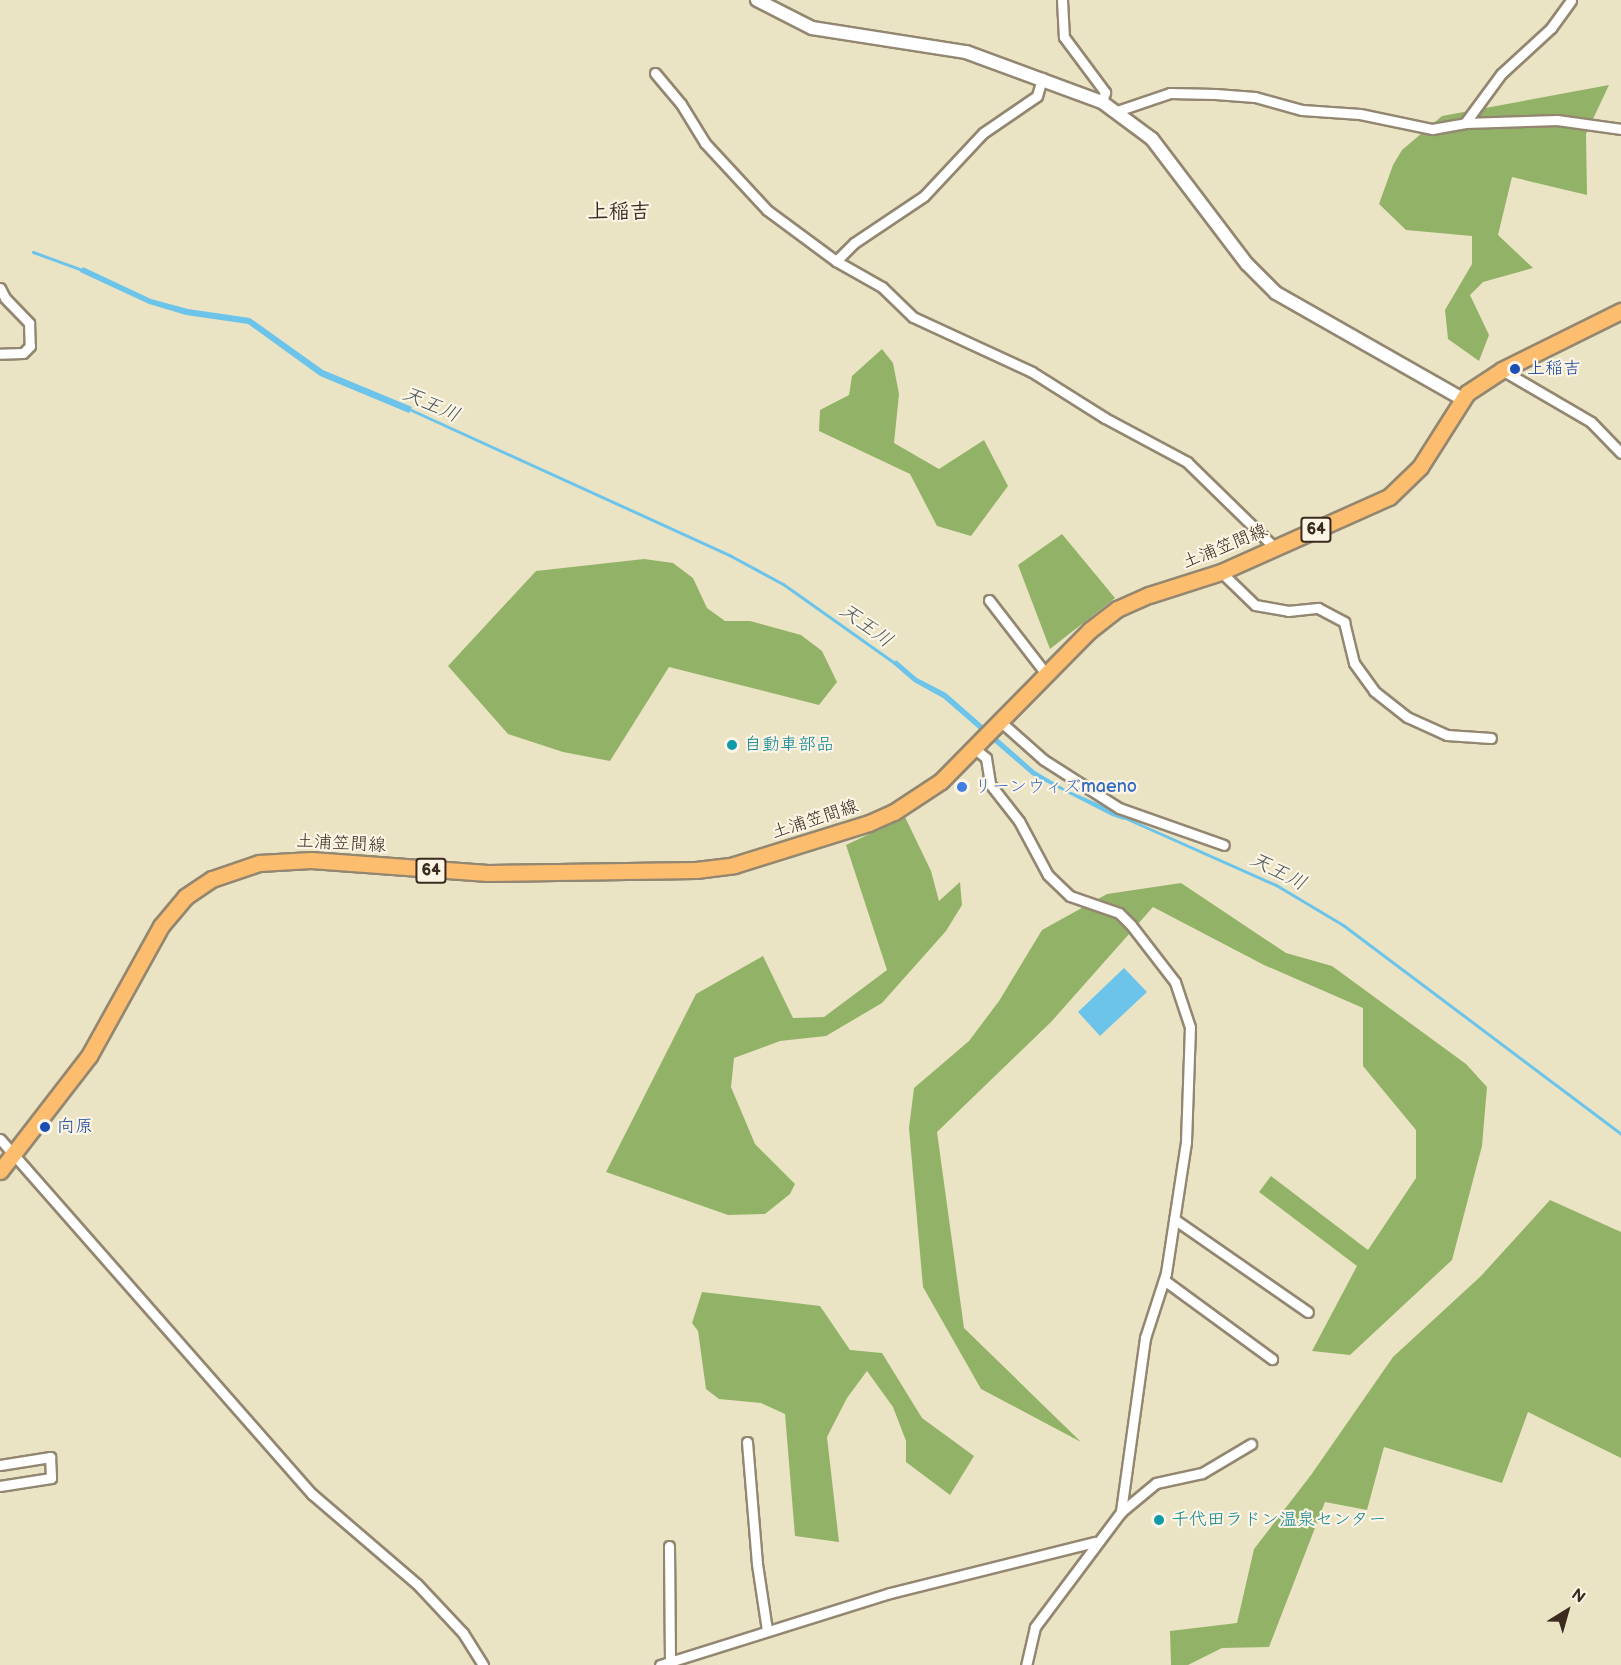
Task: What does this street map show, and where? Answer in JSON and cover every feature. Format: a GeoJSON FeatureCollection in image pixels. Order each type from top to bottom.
{"type":"FeatureCollection","features":[{"type":"Feature","properties":{"kind":"main road","name":"土浦笠間線"},"geometry":{"type":"LineString","coordinates":[[0,1171],[89,1056],[161,926],[185,897],[212,879],[259,863],[311,860],[488,873],[639,873],[734,865],[894,812],[935,786],[979,745],[1090,630],[1117,609],[1149,594],[1221,572],[1389,497],[1420,467],[1461,399],[1502,370],[1621,311]]}},
{"type":"Feature","properties":{"kind":"street"},"geometry":{"type":"LineString","coordinates":[[757,0],[812,28],[966,52],[1042,78],[1102,102],[1118,111],[1167,156],[1247,264],[1276,293],[1461,399]]}},
{"type":"Feature","properties":{"kind":"street"},"geometry":{"type":"LineString","coordinates":[[1062,0],[1064,37],[1105,92],[1102,102]]}},
{"type":"Feature","properties":{"kind":"street"},"geometry":{"type":"LineString","coordinates":[[1465,123],[1501,74],[1551,27],[1571,0]]}},
{"type":"Feature","properties":{"kind":"street"},"geometry":{"type":"LineString","coordinates":[[655,73],[681,104],[705,143],[767,210],[836,261],[882,287],[913,317],[1032,372],[1105,418],[1170,452],[1201,475],[1275,548]]}},
{"type":"Feature","properties":{"kind":"street"},"geometry":{"type":"LineString","coordinates":[[836,261],[854,243],[924,196],[983,133],[1037,96],[1042,78]]}},
{"type":"Feature","properties":{"kind":"street"},"geometry":{"type":"LineString","coordinates":[[1118,111],[1170,93],[1215,94],[1432,129],[1465,123],[1557,120],[1621,129]]}},
{"type":"Feature","properties":{"kind":"street"},"geometry":{"type":"LineString","coordinates":[[0,288],[5,298],[29,323],[30,346],[23,353],[0,354]]}},
{"type":"Feature","properties":{"kind":"street"},"geometry":{"type":"LineString","coordinates":[[1502,370],[1591,422],[1621,453]]}},
{"type":"Feature","properties":{"kind":"street"},"geometry":{"type":"LineString","coordinates":[[1221,572],[1255,604],[1288,611],[1318,608],[1344,622],[1354,663],[1374,691],[1407,717],[1447,735],[1491,738]]}},
{"type":"Feature","properties":{"kind":"street"},"geometry":{"type":"LineString","coordinates":[[989,600],[1047,675]]}},
{"type":"Feature","properties":{"kind":"street"},"geometry":{"type":"LineString","coordinates":[[998,725],[1044,759],[1119,808],[1224,845]]}},
{"type":"Feature","properties":{"kind":"street"},"geometry":{"type":"LineString","coordinates":[[979,745],[986,758],[990,784],[1018,821],[1048,875],[1080,902],[1119,913],[1158,954],[1186,1006],[1191,1054],[1186,1142],[1164,1280],[1145,1338],[1121,1512]]}},
{"type":"Feature","properties":{"kind":"street"},"geometry":{"type":"LineString","coordinates":[[0,1139],[312,1494],[417,1584],[463,1633],[483,1665]]}},
{"type":"Feature","properties":{"kind":"street"},"geometry":{"type":"LineString","coordinates":[[1174,1219],[1308,1312]]}},
{"type":"Feature","properties":{"kind":"street"},"geometry":{"type":"LineString","coordinates":[[1164,1280],[1272,1359]]}},
{"type":"Feature","properties":{"kind":"street"},"geometry":{"type":"LineString","coordinates":[[747,1442],[757,1564],[767,1630]]}},
{"type":"Feature","properties":{"kind":"street"},"geometry":{"type":"LineString","coordinates":[[1026,1665],[1032,1632],[1095,1542],[1121,1512],[1156,1483],[1202,1473],[1251,1444]]}},
{"type":"Feature","properties":{"kind":"street"},"geometry":{"type":"LineString","coordinates":[[0,1465],[50,1457],[51,1478],[0,1486]]}},
{"type":"Feature","properties":{"kind":"street"},"geometry":{"type":"LineString","coordinates":[[660,1665],[890,1593],[1095,1542]]}},
{"type":"Feature","properties":{"kind":"street"},"geometry":{"type":"LineString","coordinates":[[669,1546],[670,1660]]}},
{"type":"Feature","properties":{"kind":"green space"},"geometry":{"type":"Polygon","coordinates":[[[1609,85],[1586,134],[1587,195],[1512,177],[1498,235],[1533,268],[1483,282],[1470,295],[1489,335],[1479,361],[1448,339],[1445,310],[1472,264],[1472,236],[1406,230],[1379,204],[1393,165],[1402,150],[1442,116],[1609,85]]]}},
{"type":"Feature","properties":{"kind":"green space"},"geometry":{"type":"Polygon","coordinates":[[[882,349],[893,363],[899,394],[894,443],[939,469],[984,440],[1008,486],[971,536],[937,526],[910,474],[819,431],[820,410],[849,395],[852,376],[882,349]]]}},
{"type":"Feature","properties":{"kind":"green space"},"geometry":{"type":"Polygon","coordinates":[[[1062,534],[1115,598],[1050,649],[1018,565],[1062,534]]]}},
{"type":"Feature","properties":{"kind":"green space"},"geometry":{"type":"Polygon","coordinates":[[[644,559],[673,563],[693,578],[707,608],[725,621],[750,621],[801,635],[822,651],[837,682],[819,705],[669,667],[610,761],[563,752],[508,734],[448,666],[536,571],[644,559]]]}},
{"type":"Feature","properties":{"kind":"green space"},"geometry":{"type":"Polygon","coordinates":[[[905,817],[931,871],[939,901],[960,882],[962,905],[946,931],[882,1003],[826,1036],[780,1041],[734,1058],[731,1087],[755,1144],[795,1184],[790,1194],[765,1214],[728,1215],[606,1172],[696,994],[763,956],[793,1018],[824,1017],[887,970],[846,845],[905,817]]]}},
{"type":"Feature","properties":{"kind":"green space"},"geometry":{"type":"Polygon","coordinates":[[[1181,883],[1286,953],[1332,966],[1466,1064],[1487,1087],[1482,1146],[1452,1260],[1350,1355],[1312,1351],[1357,1266],[1259,1192],[1271,1176],[1368,1250],[1416,1178],[1416,1130],[1363,1066],[1363,1008],[1264,965],[1153,907],[1051,1022],[937,1132],[964,1328],[1081,1442],[981,1389],[923,1287],[909,1128],[914,1088],[969,1041],[999,1001],[1042,930],[1107,894],[1181,883]]]}},
{"type":"Feature","properties":{"kind":"green space"},"geometry":{"type":"Polygon","coordinates":[[[1550,1200],[1621,1232],[1621,1458],[1528,1412],[1502,1483],[1384,1447],[1367,1510],[1325,1502],[1269,1647],[1222,1648],[1188,1665],[1171,1665],[1170,1631],[1237,1623],[1254,1549],[1311,1475],[1393,1357],[1481,1276],[1550,1200]]]}},
{"type":"Feature","properties":{"kind":"green space"},"geometry":{"type":"Polygon","coordinates":[[[702,1292],[820,1306],[850,1350],[882,1353],[922,1418],[974,1456],[950,1495],[906,1462],[906,1441],[893,1407],[867,1371],[847,1398],[827,1437],[839,1542],[795,1536],[785,1414],[761,1403],[719,1399],[706,1389],[698,1331],[692,1323],[702,1292]]]}},
{"type":"Feature","properties":{"kind":"water"},"geometry":{"type":"Polygon","coordinates":[[[83,267],[151,299],[188,309],[250,318],[323,370],[412,407],[409,413],[320,376],[248,324],[186,315],[149,304],[80,272],[83,267]]]}},
{"type":"Feature","properties":{"kind":"water"},"geometry":{"type":"Polygon","coordinates":[[[896,660],[917,678],[946,693],[1035,771],[1067,790],[1127,816],[1124,820],[1112,816],[1032,775],[943,698],[914,682],[893,664],[896,660]]]}},
{"type":"Feature","properties":{"kind":"water"},"geometry":{"type":"Polygon","coordinates":[[[1124,968],[1147,992],[1100,1036],[1078,1012],[1124,968]]]}},
{"type":"Feature","properties":{"kind":"waterway","name":"天王川"},"geometry":{"type":"LineString","coordinates":[[33,252],[85,271]]}},
{"type":"Feature","properties":{"kind":"waterway","name":"天王川"},"geometry":{"type":"LineString","coordinates":[[409,409],[731,556],[783,584],[896,664]]}},
{"type":"Feature","properties":{"kind":"waterway","name":"天王川"},"geometry":{"type":"LineString","coordinates":[[1123,817],[1276,885],[1343,925],[1621,1134]]}},
{"type":"Feature","properties":{"kind":"place","name":"上稲吉"},"geometry":{"type":"Point","coordinates":[1515,369]}},
{"type":"Feature","properties":{"kind":"place","name":"自動車部品"},"geometry":{"type":"Point","coordinates":[732,745]}},
{"type":"Feature","properties":{"kind":"place","name":"リーンウィズmaeno"},"geometry":{"type":"Point","coordinates":[962,787]}},
{"type":"Feature","properties":{"kind":"place","name":"向原"},"geometry":{"type":"Point","coordinates":[45,1127]}},
{"type":"Feature","properties":{"kind":"place","name":"千代田ラドン温泉センター"},"geometry":{"type":"Point","coordinates":[1159,1520]}},
{"type":"Feature","properties":{"kind":"district","name":"上稲吉"},"geometry":{"type":"Point","coordinates":[619,212]}}]}
